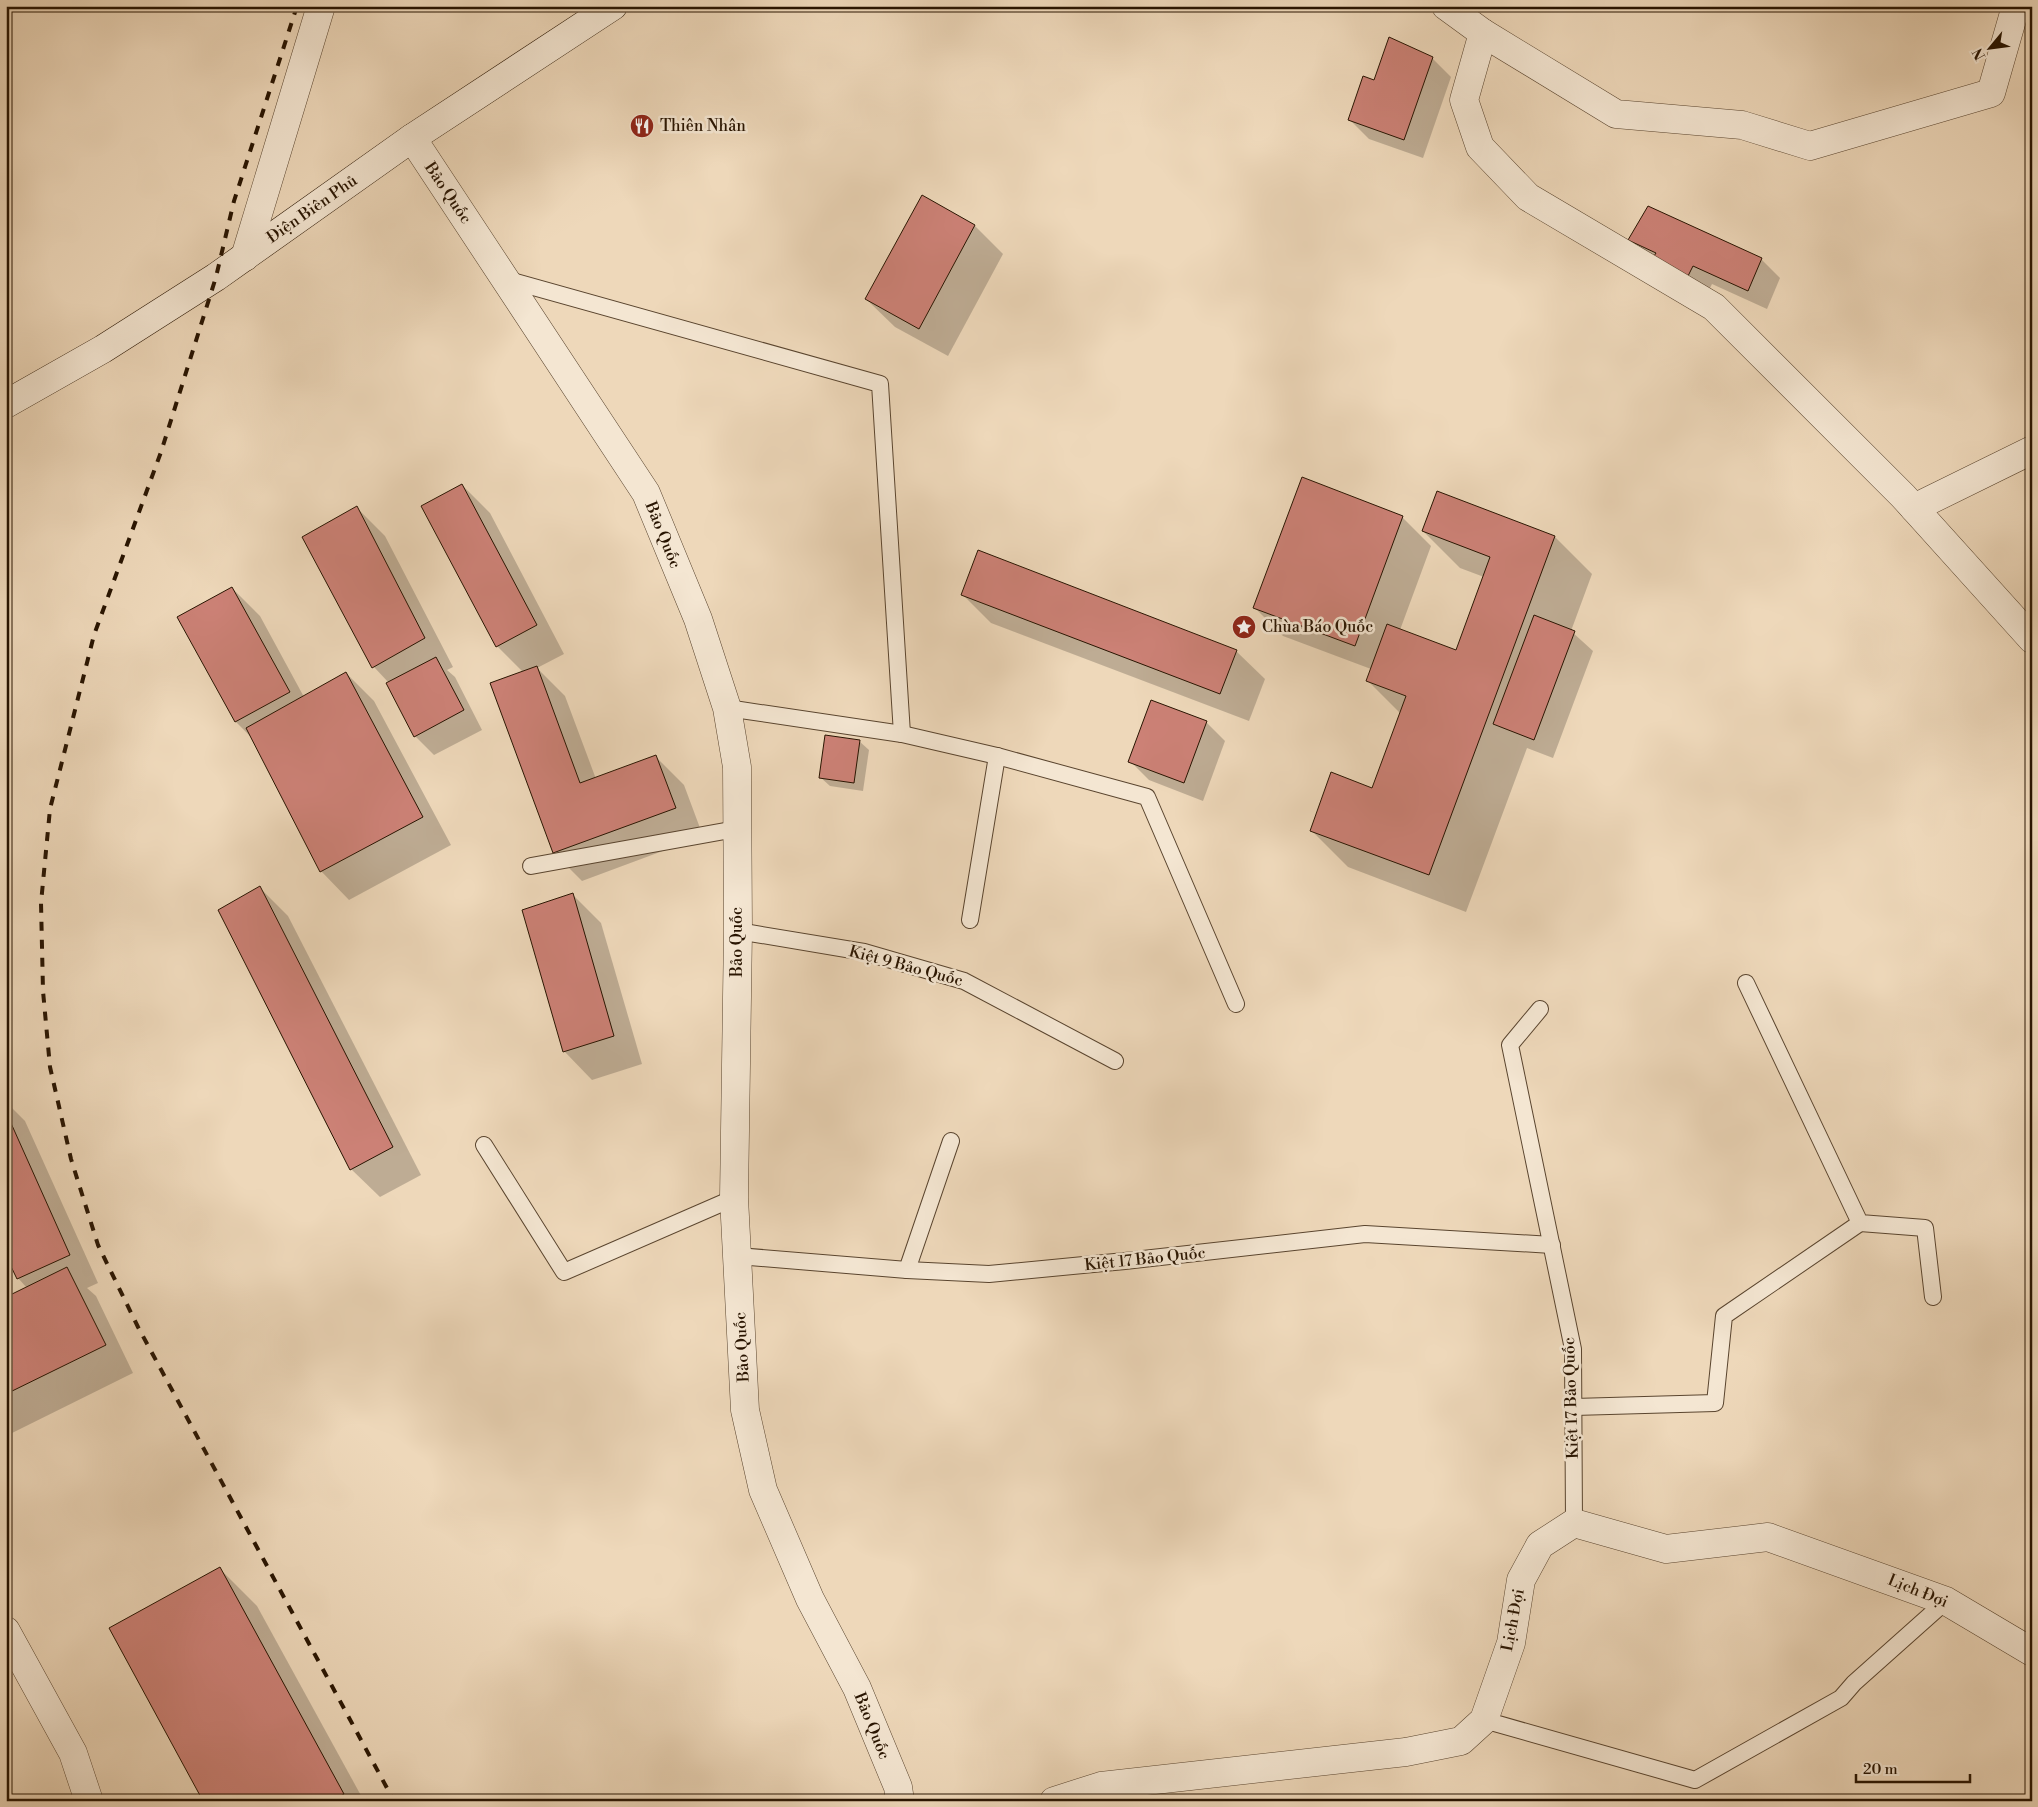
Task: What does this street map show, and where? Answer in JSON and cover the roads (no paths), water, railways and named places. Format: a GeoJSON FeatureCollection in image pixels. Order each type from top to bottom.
{"type":"FeatureCollection","features":[{"type":"Feature","properties":{"kind":"street"},"geometry":{"type":"LineString","coordinates":[[245,257],[321,6]]}},
{"type":"Feature","properties":{"kind":"street","name":"Điện Biên Phủ"},"geometry":{"type":"LineString","coordinates":[[6,404],[103,349],[245,257],[412,138],[614,6]]}},
{"type":"Feature","properties":{"kind":"street"},"geometry":{"type":"LineString","coordinates":[[1446,6],[1483,33],[1616,114],[1742,125],[1810,146],[1991,93],[2016,6]]}},
{"type":"Feature","properties":{"kind":"street"},"geometry":{"type":"LineString","coordinates":[[1483,33],[1464,100],[1480,147],[1528,198],[1714,307],[1914,508],[2032,640]]}},
{"type":"Feature","properties":{"kind":"street","name":"Bảo Quốc"},"geometry":{"type":"LineString","coordinates":[[412,138],[646,493],[698,619],[727,708],[737,767],[738,931],[734,1198],[745,1410],[763,1490],[810,1599],[857,1688],[898,1787],[900,1801]]}},
{"type":"Feature","properties":{"kind":"street"},"geometry":{"type":"LineString","coordinates":[[1914,508],[2032,450]]}},
{"type":"Feature","properties":{"kind":"street","name":"Lịch Đợi"},"geometry":{"type":"LineString","coordinates":[[1054,1801],[1406,1752],[1461,1741],[1484,1720],[1511,1643],[1521,1580],[1540,1545],[1574,1523],[1666,1549],[1768,1537],[1946,1600],[2032,1652]]}},
{"type":"Feature","properties":{"kind":"street"},"geometry":{"type":"LineString","coordinates":[[6,1631],[73,1753],[89,1801]]}},
{"type":"Feature","properties":{"kind":"lane"},"geometry":{"type":"LineString","coordinates":[[505,279],[880,384],[902,734]]}},
{"type":"Feature","properties":{"kind":"lane"},"geometry":{"type":"LineString","coordinates":[[727,708],[902,734],[996,756],[1147,797],[1236,1004]]}},
{"type":"Feature","properties":{"kind":"lane"},"geometry":{"type":"LineString","coordinates":[[970,920],[996,756]]}},
{"type":"Feature","properties":{"kind":"lane"},"geometry":{"type":"LineString","coordinates":[[531,866],[736,829]]}},
{"type":"Feature","properties":{"kind":"lane","name":"Kiệt 9 Bảo Quốc"},"geometry":{"type":"LineString","coordinates":[[738,931],[864,952],[964,981],[1115,1061]]}},
{"type":"Feature","properties":{"kind":"lane"},"geometry":{"type":"LineString","coordinates":[[1746,983],[1860,1223]]}},
{"type":"Feature","properties":{"kind":"lane","name":"Kiệt 17 Bảo Quốc"},"geometry":{"type":"LineString","coordinates":[[1540,1009],[1510,1046],[1573,1348],[1574,1523]]}},
{"type":"Feature","properties":{"kind":"lane"},"geometry":{"type":"LineString","coordinates":[[907,1270],[950,1141]]}},
{"type":"Feature","properties":{"kind":"lane"},"geometry":{"type":"LineString","coordinates":[[484,1145],[564,1272],[734,1198]]}},
{"type":"Feature","properties":{"kind":"lane"},"geometry":{"type":"LineString","coordinates":[[1574,1407],[1715,1403],[1724,1316],[1860,1223],[1925,1228],[1932,1297]]}},
{"type":"Feature","properties":{"kind":"lane","name":"Kiệt 17 Bảo Quốc"},"geometry":{"type":"LineString","coordinates":[[738,1256],[907,1270],[989,1274],[1365,1234],[1552,1245]]}},
{"type":"Feature","properties":{"kind":"lane"},"geometry":{"type":"LineString","coordinates":[[1484,1720],[1694,1780],[1841,1698],[1854,1683],[1946,1600]]}},
{"type":"Feature","properties":{"kind":"railway"},"geometry":{"type":"LineString","coordinates":[[297,6],[234,201],[216,277],[161,452],[94,635],[50,809],[41,903],[43,991],[50,1067],[71,1159],[98,1245],[138,1327],[394,1801]]}},
{"type":"Feature","properties":{"kind":"place","name":"Thiên Nhân"},"geometry":{"type":"Point","coordinates":[642,126]}},
{"type":"Feature","properties":{"kind":"place","name":"Chùa Báo Quốc"},"geometry":{"type":"Point","coordinates":[1244,627]}}]}
